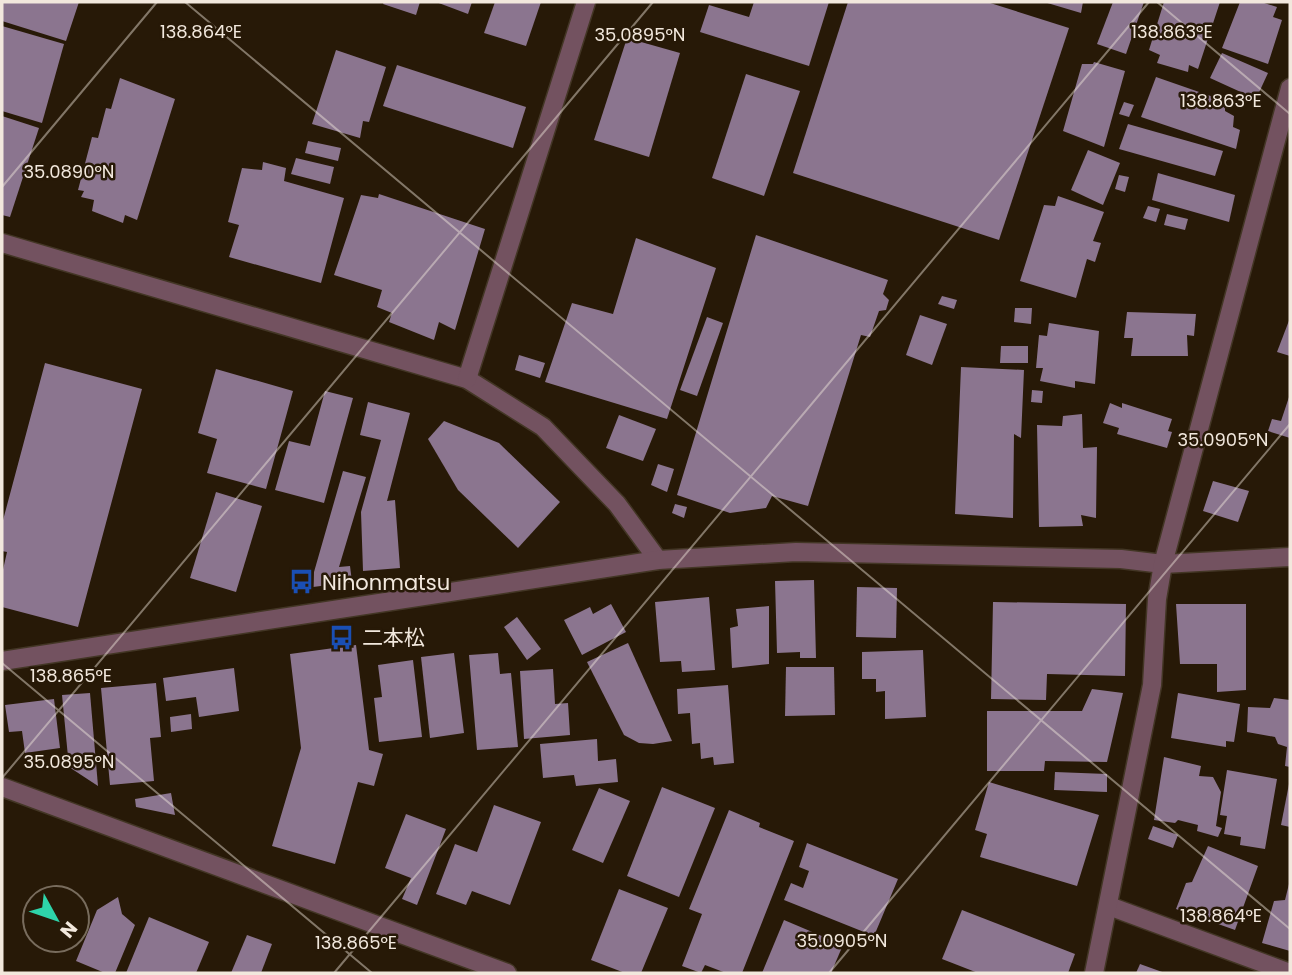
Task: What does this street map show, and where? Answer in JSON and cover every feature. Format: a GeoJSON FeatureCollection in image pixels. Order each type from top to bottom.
{"type":"FeatureCollection","features":[{"type":"Feature","properties":{"kind":"street"},"geometry":{"type":"LineString","coordinates":[[467,379],[586,2]]}},
{"type":"Feature","properties":{"kind":"street"},"geometry":{"type":"LineString","coordinates":[[1094,973],[1152,685],[1157,599],[1163,564],[1290,88]]}},
{"type":"Feature","properties":{"kind":"street"},"geometry":{"type":"LineString","coordinates":[[2,243],[467,379],[543,427],[617,504],[658,559]]}},
{"type":"Feature","properties":{"kind":"street"},"geometry":{"type":"LineString","coordinates":[[2,661],[658,559],[796,552],[1121,559],[1163,564],[1290,557]]}},
{"type":"Feature","properties":{"kind":"street"},"geometry":{"type":"LineString","coordinates":[[2,787],[507,973]]}},
{"type":"Feature","properties":{"kind":"street"},"geometry":{"type":"LineString","coordinates":[[1109,906],[1290,973]]}},
{"type":"Feature","properties":{"kind":"building"},"geometry":{"type":"Polygon","coordinates":[[[2,2],[79,2],[66,41],[2,21],[2,2]]]}},
{"type":"Feature","properties":{"kind":"building"},"geometry":{"type":"Polygon","coordinates":[[[420,2],[416,15],[383,4],[420,2]]]}},
{"type":"Feature","properties":{"kind":"building"},"geometry":{"type":"Polygon","coordinates":[[[436,2],[472,2],[468,14],[436,2]]]}},
{"type":"Feature","properties":{"kind":"building"},"geometry":{"type":"Polygon","coordinates":[[[495,2],[541,2],[526,46],[484,33],[495,2]]]}},
{"type":"Feature","properties":{"kind":"building"},"geometry":{"type":"Polygon","coordinates":[[[754,2],[829,2],[809,66],[700,32],[709,5],[749,17],[754,2]]]}},
{"type":"Feature","properties":{"kind":"building"},"geometry":{"type":"Polygon","coordinates":[[[848,2],[987,2],[1069,28],[999,240],[793,173],[848,2]]]}},
{"type":"Feature","properties":{"kind":"building"},"geometry":{"type":"Polygon","coordinates":[[[1044,2],[1083,2],[1081,13],[1044,2]]]}},
{"type":"Feature","properties":{"kind":"building"},"geometry":{"type":"Polygon","coordinates":[[[1113,2],[1144,2],[1126,54],[1097,44],[1113,2]]]}},
{"type":"Feature","properties":{"kind":"building"},"geometry":{"type":"Polygon","coordinates":[[[1164,2],[1220,2],[1198,69],[1189,65],[1188,72],[1157,63],[1160,55],[1149,50],[1164,2]]]}},
{"type":"Feature","properties":{"kind":"building"},"geometry":{"type":"Polygon","coordinates":[[[1240,2],[1261,2],[1277,7],[1273,17],[1282,20],[1268,64],[1222,48],[1240,2]]]}},
{"type":"Feature","properties":{"kind":"building"},"geometry":{"type":"Polygon","coordinates":[[[2,26],[64,44],[42,123],[2,111],[2,26]]]}},
{"type":"Feature","properties":{"kind":"building"},"geometry":{"type":"Polygon","coordinates":[[[627,38],[680,53],[649,157],[594,140],[627,38]]]}},
{"type":"Feature","properties":{"kind":"building"},"geometry":{"type":"Polygon","coordinates":[[[336,50],[386,67],[369,122],[363,121],[360,138],[312,124],[336,50]]]}},
{"type":"Feature","properties":{"kind":"building"},"geometry":{"type":"Polygon","coordinates":[[[1222,53],[1268,73],[1256,99],[1210,78],[1222,53]]]}},
{"type":"Feature","properties":{"kind":"building"},"geometry":{"type":"Polygon","coordinates":[[[1094,62],[1125,71],[1104,147],[1063,131],[1082,64],[1094,62]]]}},
{"type":"Feature","properties":{"kind":"building"},"geometry":{"type":"Polygon","coordinates":[[[397,65],[526,107],[513,148],[383,106],[397,65]]]}},
{"type":"Feature","properties":{"kind":"building"},"geometry":{"type":"Polygon","coordinates":[[[746,74],[800,91],[764,196],[712,178],[746,74]]]}},
{"type":"Feature","properties":{"kind":"building"},"geometry":{"type":"Polygon","coordinates":[[[1156,77],[1225,101],[1225,111],[1234,116],[1233,127],[1240,130],[1236,149],[1141,117],[1156,77]]]}},
{"type":"Feature","properties":{"kind":"building"},"geometry":{"type":"Polygon","coordinates":[[[120,78],[175,99],[137,220],[125,215],[123,223],[92,211],[94,200],[81,197],[84,191],[78,190],[92,137],[98,138],[106,108],[111,109],[120,78]]]}},
{"type":"Feature","properties":{"kind":"building"},"geometry":{"type":"Polygon","coordinates":[[[1124,102],[1134,105],[1129,117],[1119,114],[1124,102]]]}},
{"type":"Feature","properties":{"kind":"building"},"geometry":{"type":"Polygon","coordinates":[[[2,116],[39,128],[10,217],[2,215],[2,116]]]}},
{"type":"Feature","properties":{"kind":"building"},"geometry":{"type":"Polygon","coordinates":[[[1128,124],[1223,151],[1215,176],[1119,149],[1128,124]]]}},
{"type":"Feature","properties":{"kind":"building"},"geometry":{"type":"Polygon","coordinates":[[[308,141],[341,148],[338,161],[305,153],[308,141]]]}},
{"type":"Feature","properties":{"kind":"building"},"geometry":{"type":"Polygon","coordinates":[[[1088,150],[1120,163],[1103,205],[1071,190],[1088,150]]]}},
{"type":"Feature","properties":{"kind":"building"},"geometry":{"type":"Polygon","coordinates":[[[296,158],[334,167],[330,184],[291,174],[296,158]]]}},
{"type":"Feature","properties":{"kind":"building"},"geometry":{"type":"Polygon","coordinates":[[[263,162],[286,168],[284,181],[344,198],[321,283],[229,257],[239,225],[228,222],[242,168],[262,170],[263,162]]]}},
{"type":"Feature","properties":{"kind":"building"},"geometry":{"type":"Polygon","coordinates":[[[1158,173],[1235,195],[1229,222],[1152,200],[1158,173]]]}},
{"type":"Feature","properties":{"kind":"building"},"geometry":{"type":"Polygon","coordinates":[[[1119,175],[1129,177],[1125,192],[1115,189],[1119,175]]]}},
{"type":"Feature","properties":{"kind":"building"},"geometry":{"type":"Polygon","coordinates":[[[379,194],[485,229],[455,330],[439,322],[434,340],[389,322],[392,313],[377,307],[382,290],[334,275],[361,195],[378,198],[379,194]]]}},
{"type":"Feature","properties":{"kind":"building"},"geometry":{"type":"Polygon","coordinates":[[[1058,196],[1104,212],[1093,241],[1101,243],[1095,262],[1087,259],[1076,298],[1020,281],[1044,205],[1055,206],[1058,196]]]}},
{"type":"Feature","properties":{"kind":"building"},"geometry":{"type":"Polygon","coordinates":[[[1148,206],[1160,209],[1156,222],[1143,218],[1148,206]]]}},
{"type":"Feature","properties":{"kind":"building"},"geometry":{"type":"Polygon","coordinates":[[[1167,214],[1188,219],[1185,230],[1164,225],[1167,214]]]}},
{"type":"Feature","properties":{"kind":"building"},"geometry":{"type":"Polygon","coordinates":[[[756,235],[888,280],[883,294],[889,300],[886,310],[879,311],[870,337],[861,335],[808,506],[772,496],[766,508],[730,513],[677,495],[756,235]]]}},
{"type":"Feature","properties":{"kind":"building"},"geometry":{"type":"Polygon","coordinates":[[[636,238],[716,268],[667,419],[545,382],[572,303],[613,314],[636,238]]]}},
{"type":"Feature","properties":{"kind":"building"},"geometry":{"type":"Polygon","coordinates":[[[942,296],[957,300],[954,309],[938,304],[942,296]]]}},
{"type":"Feature","properties":{"kind":"building"},"geometry":{"type":"Polygon","coordinates":[[[1015,308],[1032,308],[1031,324],[1014,322],[1015,308]]]}},
{"type":"Feature","properties":{"kind":"building"},"geometry":{"type":"Polygon","coordinates":[[[1127,312],[1196,314],[1194,336],[1187,335],[1188,356],[1131,356],[1133,338],[1124,338],[1127,312]]]}},
{"type":"Feature","properties":{"kind":"building"},"geometry":{"type":"Polygon","coordinates":[[[920,315],[947,324],[932,365],[906,355],[920,315]]]}},
{"type":"Feature","properties":{"kind":"building"},"geometry":{"type":"Polygon","coordinates":[[[707,317],[723,323],[697,396],[680,390],[707,317]]]}},
{"type":"Feature","properties":{"kind":"building"},"geometry":{"type":"Polygon","coordinates":[[[1290,318],[1290,356],[1277,352],[1290,318]]]}},
{"type":"Feature","properties":{"kind":"building"},"geometry":{"type":"Polygon","coordinates":[[[1049,323],[1099,331],[1095,384],[1075,381],[1075,388],[1040,381],[1043,368],[1036,368],[1039,335],[1047,336],[1049,323]]]}},
{"type":"Feature","properties":{"kind":"building"},"geometry":{"type":"Polygon","coordinates":[[[1001,346],[1028,346],[1028,363],[1000,363],[1001,346]]]}},
{"type":"Feature","properties":{"kind":"building"},"geometry":{"type":"Polygon","coordinates":[[[519,355],[545,363],[540,378],[515,370],[519,355]]]}},
{"type":"Feature","properties":{"kind":"building"},"geometry":{"type":"Polygon","coordinates":[[[45,363],[142,389],[78,627],[2,607],[2,574],[7,552],[2,551],[2,524],[45,363]]]}},
{"type":"Feature","properties":{"kind":"building"},"geometry":{"type":"Polygon","coordinates":[[[961,367],[1024,370],[1021,438],[1014,434],[1013,518],[955,514],[961,367]]]}},
{"type":"Feature","properties":{"kind":"building"},"geometry":{"type":"Polygon","coordinates":[[[216,369],[293,391],[266,489],[207,473],[217,439],[198,433],[216,369]]]}},
{"type":"Feature","properties":{"kind":"building"},"geometry":{"type":"Polygon","coordinates":[[[1032,390],[1043,391],[1042,403],[1031,402],[1032,390]]]}},
{"type":"Feature","properties":{"kind":"building"},"geometry":{"type":"Polygon","coordinates":[[[325,391],[353,398],[324,503],[275,490],[289,441],[310,446],[325,391]]]}},
{"type":"Feature","properties":{"kind":"building"},"geometry":{"type":"Polygon","coordinates":[[[1290,394],[1290,438],[1268,431],[1272,419],[1281,421],[1290,394]]]}},
{"type":"Feature","properties":{"kind":"building"},"geometry":{"type":"Polygon","coordinates":[[[368,402],[410,413],[387,501],[395,500],[400,568],[363,571],[361,512],[381,440],[360,435],[368,402]]]}},
{"type":"Feature","properties":{"kind":"building"},"geometry":{"type":"Polygon","coordinates":[[[1110,403],[1122,408],[1122,403],[1172,419],[1168,431],[1172,432],[1167,448],[1117,434],[1119,428],[1103,423],[1110,403]]]}},
{"type":"Feature","properties":{"kind":"building"},"geometry":{"type":"Polygon","coordinates":[[[1082,414],[1083,448],[1097,447],[1096,518],[1081,515],[1083,526],[1039,527],[1037,425],[1062,426],[1063,416],[1082,414]]]}},
{"type":"Feature","properties":{"kind":"building"},"geometry":{"type":"Polygon","coordinates":[[[619,415],[656,429],[643,461],[606,448],[619,415]]]}},
{"type":"Feature","properties":{"kind":"building"},"geometry":{"type":"Polygon","coordinates":[[[444,421],[499,443],[560,502],[518,548],[458,490],[428,439],[444,421]]]}},
{"type":"Feature","properties":{"kind":"building"},"geometry":{"type":"Polygon","coordinates":[[[658,464],[674,469],[667,492],[651,485],[658,464]]]}},
{"type":"Feature","properties":{"kind":"building"},"geometry":{"type":"Polygon","coordinates":[[[343,471],[366,477],[339,567],[350,566],[352,582],[313,587],[314,572],[343,471]]]}},
{"type":"Feature","properties":{"kind":"building"},"geometry":{"type":"Polygon","coordinates":[[[1213,481],[1249,491],[1238,522],[1203,511],[1213,481]]]}},
{"type":"Feature","properties":{"kind":"building"},"geometry":{"type":"Polygon","coordinates":[[[216,492],[262,506],[236,592],[190,578],[216,492]]]}},
{"type":"Feature","properties":{"kind":"building"},"geometry":{"type":"Polygon","coordinates":[[[675,504],[687,507],[684,518],[672,513],[675,504]]]}},
{"type":"Feature","properties":{"kind":"building"},"geometry":{"type":"Polygon","coordinates":[[[814,580],[816,658],[800,658],[800,652],[777,653],[775,581],[814,580]]]}},
{"type":"Feature","properties":{"kind":"building"},"geometry":{"type":"Polygon","coordinates":[[[857,587],[897,588],[896,638],[856,637],[857,587]]]}},
{"type":"Feature","properties":{"kind":"building"},"geometry":{"type":"Polygon","coordinates":[[[709,597],[715,670],[682,672],[681,661],[660,662],[655,602],[709,597]]]}},
{"type":"Feature","properties":{"kind":"building"},"geometry":{"type":"Polygon","coordinates":[[[993,602],[1126,604],[1125,676],[1047,674],[1046,700],[991,699],[993,602]]]}},
{"type":"Feature","properties":{"kind":"building"},"geometry":{"type":"Polygon","coordinates":[[[611,604],[626,632],[582,655],[564,620],[590,607],[593,614],[611,604]]]}},
{"type":"Feature","properties":{"kind":"building"},"geometry":{"type":"Polygon","coordinates":[[[1176,604],[1246,604],[1246,690],[1217,692],[1217,664],[1180,664],[1176,604]]]}},
{"type":"Feature","properties":{"kind":"building"},"geometry":{"type":"Polygon","coordinates":[[[769,606],[769,664],[732,668],[730,628],[738,626],[736,609],[769,606]]]}},
{"type":"Feature","properties":{"kind":"building"},"geometry":{"type":"Polygon","coordinates":[[[517,617],[541,649],[527,660],[504,627],[517,617]]]}},
{"type":"Feature","properties":{"kind":"building"},"geometry":{"type":"Polygon","coordinates":[[[628,643],[672,741],[639,743],[624,735],[587,662],[628,643]]]}},
{"type":"Feature","properties":{"kind":"building"},"geometry":{"type":"Polygon","coordinates":[[[356,645],[369,750],[383,754],[374,786],[358,782],[335,864],[272,846],[301,748],[290,654],[356,645]]]}},
{"type":"Feature","properties":{"kind":"building"},"geometry":{"type":"Polygon","coordinates":[[[923,650],[926,717],[885,719],[885,691],[876,692],[876,679],[862,679],[862,652],[923,650]]]}},
{"type":"Feature","properties":{"kind":"building"},"geometry":{"type":"Polygon","coordinates":[[[454,653],[464,733],[430,738],[421,657],[454,653]]]}},
{"type":"Feature","properties":{"kind":"building"},"geometry":{"type":"Polygon","coordinates":[[[498,653],[500,674],[511,673],[518,747],[477,750],[469,655],[498,653]]]}},
{"type":"Feature","properties":{"kind":"building"},"geometry":{"type":"Polygon","coordinates":[[[413,660],[422,737],[379,742],[374,698],[382,697],[378,665],[413,660]]]}},
{"type":"Feature","properties":{"kind":"building"},"geometry":{"type":"Polygon","coordinates":[[[786,667],[834,667],[835,715],[785,716],[786,667]]]}},
{"type":"Feature","properties":{"kind":"building"},"geometry":{"type":"Polygon","coordinates":[[[234,668],[239,711],[199,717],[196,697],[166,701],[163,678],[234,668]]]}},
{"type":"Feature","properties":{"kind":"building"},"geometry":{"type":"Polygon","coordinates":[[[553,669],[555,704],[568,703],[570,735],[524,739],[520,671],[553,669]]]}},
{"type":"Feature","properties":{"kind":"building"},"geometry":{"type":"Polygon","coordinates":[[[156,683],[161,737],[150,738],[154,781],[110,785],[101,688],[156,683]]]}},
{"type":"Feature","properties":{"kind":"building"},"geometry":{"type":"Polygon","coordinates":[[[728,685],[734,763],[714,765],[713,757],[701,759],[700,743],[692,744],[690,713],[678,714],[677,689],[728,685]]]}},
{"type":"Feature","properties":{"kind":"building"},"geometry":{"type":"Polygon","coordinates":[[[1092,689],[1123,693],[1107,762],[1045,761],[1044,771],[987,771],[987,711],[1082,711],[1092,689]]]}},
{"type":"Feature","properties":{"kind":"building"},"geometry":{"type":"Polygon","coordinates":[[[90,693],[98,786],[69,767],[62,695],[90,693]]]}},
{"type":"Feature","properties":{"kind":"building"},"geometry":{"type":"Polygon","coordinates":[[[1178,693],[1240,704],[1234,742],[1226,741],[1226,747],[1171,738],[1178,693]]]}},
{"type":"Feature","properties":{"kind":"building"},"geometry":{"type":"Polygon","coordinates":[[[1274,698],[1290,700],[1290,767],[1285,766],[1287,747],[1278,744],[1275,737],[1247,732],[1248,707],[1270,708],[1274,698]]]}},
{"type":"Feature","properties":{"kind":"building"},"geometry":{"type":"Polygon","coordinates":[[[54,699],[60,748],[25,753],[22,731],[9,732],[5,705],[54,699]]]}},
{"type":"Feature","properties":{"kind":"building"},"geometry":{"type":"Polygon","coordinates":[[[191,714],[192,729],[171,732],[170,717],[191,714]]]}},
{"type":"Feature","properties":{"kind":"building"},"geometry":{"type":"Polygon","coordinates":[[[597,739],[598,761],[616,759],[618,782],[576,786],[574,775],[543,778],[540,744],[597,739]]]}},
{"type":"Feature","properties":{"kind":"building"},"geometry":{"type":"Polygon","coordinates":[[[1164,757],[1201,766],[1199,776],[1213,777],[1221,792],[1216,826],[1222,828],[1218,837],[1197,831],[1198,825],[1178,820],[1175,823],[1154,820],[1164,757]]]}},
{"type":"Feature","properties":{"kind":"building"},"geometry":{"type":"Polygon","coordinates":[[[1227,770],[1277,779],[1265,849],[1240,845],[1241,837],[1224,834],[1227,816],[1220,815],[1227,770]]]}},
{"type":"Feature","properties":{"kind":"building"},"geometry":{"type":"Polygon","coordinates":[[[1055,772],[1107,774],[1107,792],[1054,790],[1055,772]]]}},
{"type":"Feature","properties":{"kind":"building"},"geometry":{"type":"Polygon","coordinates":[[[989,782],[1099,815],[1077,886],[980,857],[987,834],[975,830],[989,782]]]}},
{"type":"Feature","properties":{"kind":"building"},"geometry":{"type":"Polygon","coordinates":[[[1290,784],[1290,827],[1281,825],[1290,784]]]}},
{"type":"Feature","properties":{"kind":"building"},"geometry":{"type":"Polygon","coordinates":[[[662,787],[715,808],[679,897],[627,876],[662,787]]]}},
{"type":"Feature","properties":{"kind":"building"},"geometry":{"type":"Polygon","coordinates":[[[599,788],[630,801],[603,863],[572,850],[599,788]]]}},
{"type":"Feature","properties":{"kind":"building"},"geometry":{"type":"Polygon","coordinates":[[[171,793],[175,815],[136,807],[135,799],[171,793]]]}},
{"type":"Feature","properties":{"kind":"building"},"geometry":{"type":"Polygon","coordinates":[[[494,805],[541,822],[510,905],[472,891],[466,905],[436,894],[455,844],[477,852],[494,805]]]}},
{"type":"Feature","properties":{"kind":"building"},"geometry":{"type":"Polygon","coordinates":[[[729,810],[760,823],[759,827],[794,841],[742,973],[726,973],[705,965],[701,973],[682,966],[702,914],[689,909],[729,810]]]}},
{"type":"Feature","properties":{"kind":"building"},"geometry":{"type":"Polygon","coordinates":[[[406,814],[446,829],[417,905],[402,899],[411,878],[385,868],[406,814]]]}},
{"type":"Feature","properties":{"kind":"building"},"geometry":{"type":"Polygon","coordinates":[[[1153,826],[1178,835],[1173,848],[1148,839],[1153,826]]]}},
{"type":"Feature","properties":{"kind":"building"},"geometry":{"type":"Polygon","coordinates":[[[807,843],[898,879],[874,936],[784,900],[791,883],[803,888],[809,871],[799,867],[807,843]]]}},
{"type":"Feature","properties":{"kind":"building"},"geometry":{"type":"Polygon","coordinates":[[[1208,846],[1258,866],[1235,930],[1176,909],[1186,883],[1192,882],[1208,846]]]}},
{"type":"Feature","properties":{"kind":"building"},"geometry":{"type":"Polygon","coordinates":[[[1289,884],[1290,951],[1262,943],[1274,901],[1285,900],[1289,884]]]}},
{"type":"Feature","properties":{"kind":"building"},"geometry":{"type":"Polygon","coordinates":[[[619,889],[668,908],[641,973],[625,973],[591,960],[619,889]]]}},
{"type":"Feature","properties":{"kind":"building"},"geometry":{"type":"Polygon","coordinates":[[[118,897],[122,914],[135,925],[115,973],[105,973],[76,961],[79,954],[91,954],[91,925],[97,910],[118,897]]]}},
{"type":"Feature","properties":{"kind":"building"},"geometry":{"type":"Polygon","coordinates":[[[962,910],[1075,954],[1068,973],[978,973],[942,959],[962,910]]]}},
{"type":"Feature","properties":{"kind":"building"},"geometry":{"type":"Polygon","coordinates":[[[149,917],[209,942],[196,973],[126,973],[149,917]]]}},
{"type":"Feature","properties":{"kind":"building"},"geometry":{"type":"Polygon","coordinates":[[[784,920],[843,945],[831,973],[762,973],[784,920]]]}},
{"type":"Feature","properties":{"kind":"building"},"geometry":{"type":"Polygon","coordinates":[[[247,935],[272,944],[261,973],[231,973],[247,935]]]}},
{"type":"Feature","properties":{"kind":"building"},"geometry":{"type":"Polygon","coordinates":[[[1140,964],[1165,973],[1136,973],[1140,964]]]}},
{"type":"Feature","properties":{"kind":"place","name":"Nihonmatsu"},"geometry":{"type":"Point","coordinates":[302,582]}},
{"type":"Feature","properties":{"kind":"place","name":"二本松"},"geometry":{"type":"Point","coordinates":[342,637]}}]}
